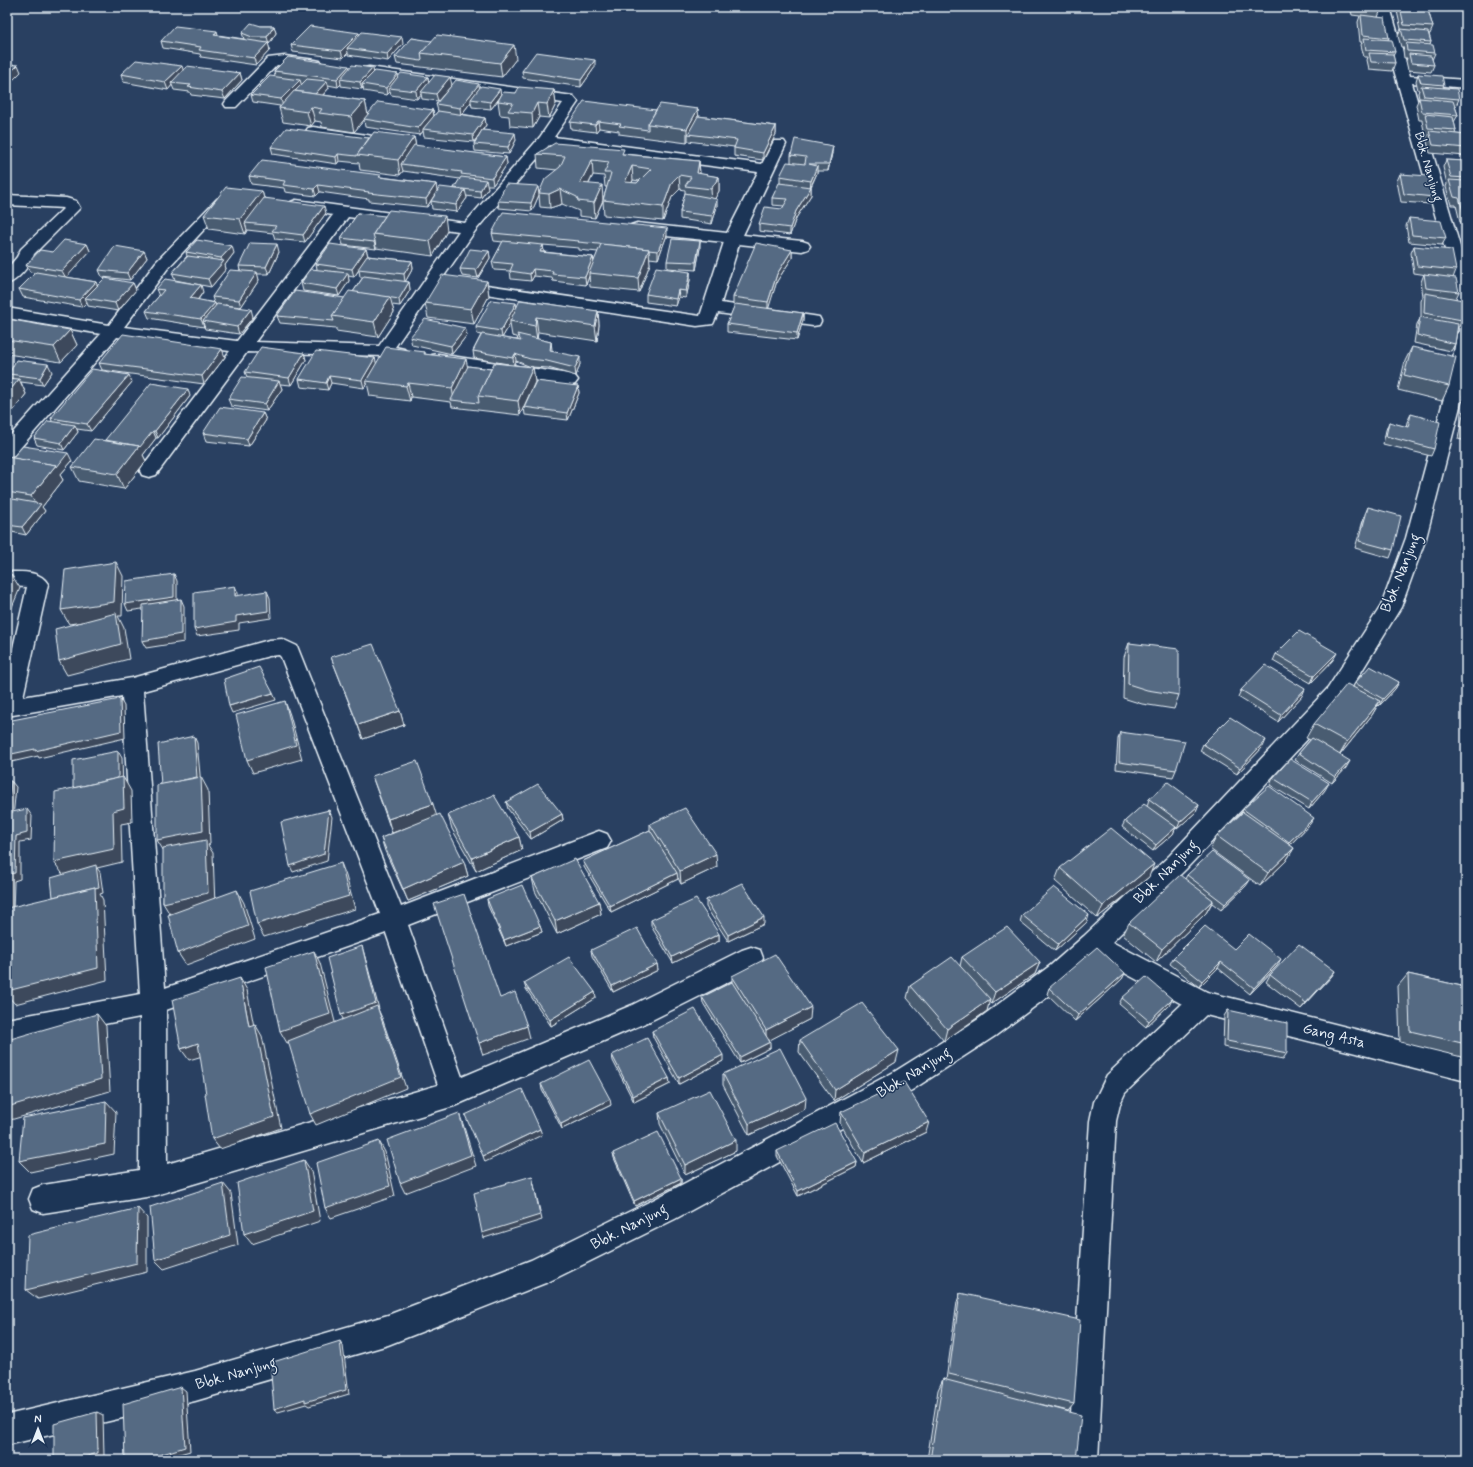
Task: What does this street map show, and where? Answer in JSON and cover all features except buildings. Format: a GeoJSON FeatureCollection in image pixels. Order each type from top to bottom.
{"type":"FeatureCollection","features":[{"type":"Feature","properties":{"kind":"street","name":"Bbk. Nanjung"},"geometry":{"type":"LineString","coordinates":[[1383,7],[1402,78],[1464,288],[1466,327]]}},
{"type":"Feature","properties":{"kind":"street"},"geometry":{"type":"LineString","coordinates":[[231,104],[273,61],[279,60],[332,66]]}},
{"type":"Feature","properties":{"kind":"street"},"geometry":{"type":"LineString","coordinates":[[356,70],[568,99],[571,102],[545,140],[469,228],[430,282],[384,351]]}},
{"type":"Feature","properties":{"kind":"street"},"geometry":{"type":"LineString","coordinates":[[240,76],[256,78]]}},
{"type":"Feature","properties":{"kind":"street"},"geometry":{"type":"LineString","coordinates":[[1402,78],[1466,84]]}},
{"type":"Feature","properties":{"kind":"street"},"geometry":{"type":"LineString","coordinates":[[313,131],[384,141]]}},
{"type":"Feature","properties":{"kind":"street"},"geometry":{"type":"LineString","coordinates":[[545,140],[767,169]]}},
{"type":"Feature","properties":{"kind":"street"},"geometry":{"type":"LineString","coordinates":[[430,282],[697,321],[707,320],[733,238],[779,144]]}},
{"type":"Feature","properties":{"kind":"street"},"geometry":{"type":"LineString","coordinates":[[509,160],[524,163]]}},
{"type":"Feature","properties":{"kind":"street"},"geometry":{"type":"LineString","coordinates":[[7,451],[113,331],[162,265],[222,202],[231,199],[244,198]]}},
{"type":"Feature","properties":{"kind":"street"},"geometry":{"type":"LineString","coordinates":[[7,200],[66,203],[71,204],[72,208],[26,252],[25,258],[7,279]]}},
{"type":"Feature","properties":{"kind":"street"},"geometry":{"type":"LineString","coordinates":[[283,203],[469,228]]}},
{"type":"Feature","properties":{"kind":"street"},"geometry":{"type":"LineString","coordinates":[[149,471],[344,210]]}},
{"type":"Feature","properties":{"kind":"street"},"geometry":{"type":"LineString","coordinates":[[483,211],[498,213]]}},
{"type":"Feature","properties":{"kind":"street"},"geometry":{"type":"LineString","coordinates":[[624,226],[802,246]]}},
{"type":"Feature","properties":{"kind":"street"},"geometry":{"type":"LineString","coordinates":[[712,307],[813,321]]}},
{"type":"Feature","properties":{"kind":"street"},"geometry":{"type":"LineString","coordinates":[[7,313],[113,331],[241,348],[384,351],[569,380]]}},
{"type":"Feature","properties":{"kind":"street","name":"Bbk. Nanjung"},"geometry":{"type":"LineString","coordinates":[[7,1430],[196,1386],[388,1330],[538,1272],[665,1209],[903,1082],[986,1028],[1060,973],[1093,944],[1178,862],[1336,694],[1386,613],[1416,538],[1460,372],[1466,334]]}},
{"type":"Feature","properties":{"kind":"street"},"geometry":{"type":"LineString","coordinates":[[7,579],[31,580],[38,584],[9,708],[132,686],[269,648],[282,647],[290,652],[394,920],[454,1093]]}},
{"type":"Feature","properties":{"kind":"street"},"geometry":{"type":"LineString","coordinates":[[132,686],[153,1003],[153,1182]]}},
{"type":"Feature","properties":{"kind":"street"},"geometry":{"type":"LineString","coordinates":[[7,1031],[153,1003],[394,920],[599,841]]}},
{"type":"Feature","properties":{"kind":"street","name":"Gang Asta"},"geometry":{"type":"LineString","coordinates":[[1093,944],[1202,1002],[1466,1069]]}},
{"type":"Feature","properties":{"kind":"street"},"geometry":{"type":"LineString","coordinates":[[43,1199],[153,1182],[454,1093],[640,1013],[751,958]]}},
{"type":"Feature","properties":{"kind":"street"},"geometry":{"type":"LineString","coordinates":[[1083,1460],[1103,1121],[1107,1102],[1116,1084],[1202,1002]]}}]}
